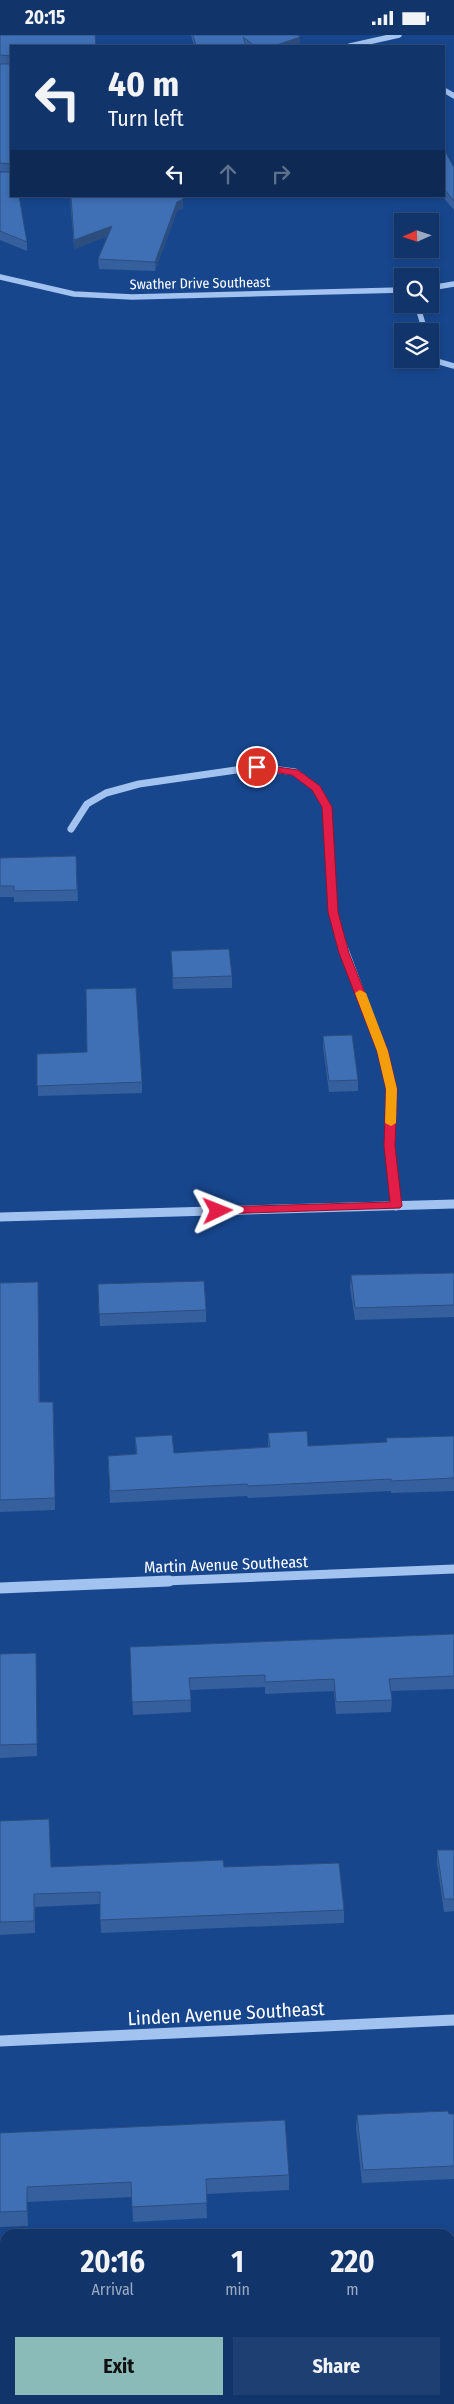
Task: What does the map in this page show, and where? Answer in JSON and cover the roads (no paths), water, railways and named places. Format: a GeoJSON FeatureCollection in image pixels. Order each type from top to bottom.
{"type":"FeatureCollection","features":[{"type":"Feature","properties":{"kind":"street"},"geometry":{"type":"LineString","coordinates":[[364,45],[399,35]]}},
{"type":"Feature","properties":{"kind":"street","name":"Swather Drive Southeast"},"geometry":{"type":"LineString","coordinates":[[0,277],[74,294],[132,297],[394,291]]}},
{"type":"Feature","properties":{"kind":"street"},"geometry":{"type":"LineString","coordinates":[[439,286],[454,284]]}},
{"type":"Feature","properties":{"kind":"street"},"geometry":{"type":"LineString","coordinates":[[439,362],[454,366]]}},
{"type":"Feature","properties":{"kind":"street"},"geometry":{"type":"LineString","coordinates":[[71,829],[87,803],[106,793],[139,784],[257,767],[295,772],[316,788],[327,807],[333,912],[344,953],[382,1051],[392,1089],[390,1146],[396,1206]]}},
{"type":"Feature","properties":{"kind":"street"},"geometry":{"type":"LineString","coordinates":[[0,1217],[454,1204]]}},
{"type":"Feature","properties":{"kind":"street","name":"Martin Avenue Southeast"},"geometry":{"type":"LineString","coordinates":[[0,1588],[454,1569]]}},
{"type":"Feature","properties":{"kind":"street","name":"Linden Avenue Southeast"},"geometry":{"type":"LineString","coordinates":[[0,2041],[454,2020]]}}]}
